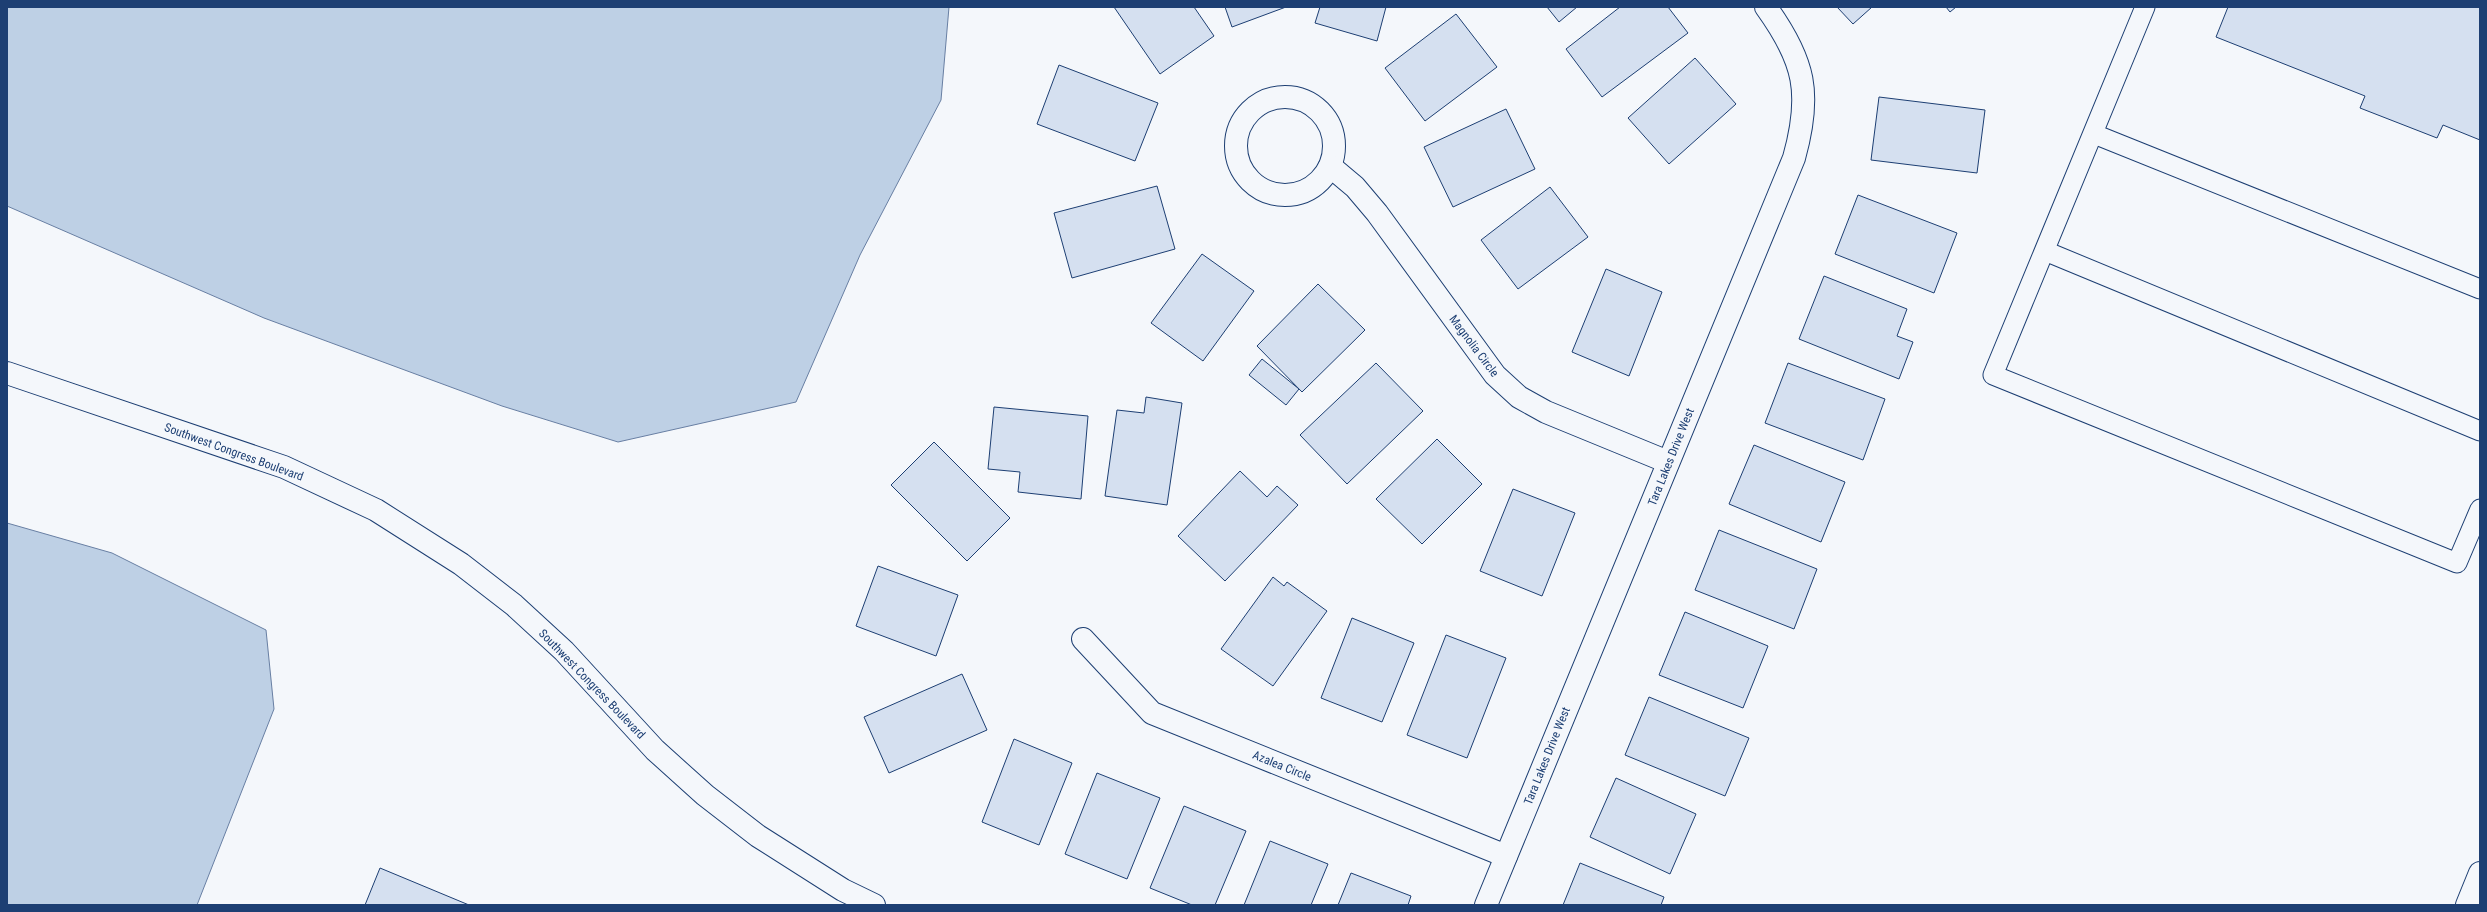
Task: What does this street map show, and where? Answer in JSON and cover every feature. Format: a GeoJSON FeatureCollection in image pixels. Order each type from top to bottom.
{"type":"FeatureCollection","features":[{"type":"Feature","properties":{"kind":"street","name":"Tara Lakes Drive West"},"geometry":{"type":"LineString","coordinates":[[1486,905],[1794,158],[1803,127],[1804,95],[1798,63],[1785,33],[1766,7]]}},
{"type":"Feature","properties":{"kind":"street"},"geometry":{"type":"LineString","coordinates":[[1274,99],[1296,99],[1312,105],[1325,117],[1332,133],[1335,149],[1330,166],[1321,180],[1307,191],[1290,195],[1273,194],[1258,187],[1246,176],[1238,160],[1236,143],[1239,127],[1250,112],[1263,102],[1274,99]]}},
{"type":"Feature","properties":{"kind":"street","name":"Magnolia Circle"},"geometry":{"type":"LineString","coordinates":[[1330,166],[1356,187],[1377,213],[1495,375],[1518,397],[1546,412],[1668,462]]}},
{"type":"Feature","properties":{"kind":"street","name":"Southwest Congress Boulevard"},"geometry":{"type":"LineString","coordinates":[[7,373],[284,467],[376,510],[461,564],[514,605],[564,651],[655,750],[705,795],[758,836],[843,890],[874,905]]}},
{"type":"Feature","properties":{"kind":"street","name":"Azalea Circle"},"geometry":{"type":"LineString","coordinates":[[1083,639],[1152,713],[1506,856]]}},
{"type":"Feature","properties":{"kind":"street"},"geometry":{"type":"LineString","coordinates":[[2467,905],[2480,873]]}},
{"type":"Feature","properties":{"kind":"lane"},"geometry":{"type":"LineString","coordinates":[[2144,7],[2094,134],[1993,375],[2458,563],[2480,509]]}},
{"type":"Feature","properties":{"kind":"lane"},"geometry":{"type":"LineString","coordinates":[[2094,134],[2480,289]]}},
{"type":"Feature","properties":{"kind":"lane"},"geometry":{"type":"LineString","coordinates":[[2045,251],[2480,431]]}},
{"type":"Feature","properties":{"kind":"water"},"geometry":{"type":"Polygon","coordinates":[[[7,7],[949,7],[941,100],[860,255],[796,402],[618,442],[502,406],[264,318],[7,206],[7,7]]]}},
{"type":"Feature","properties":{"kind":"water"},"geometry":{"type":"Polygon","coordinates":[[[7,523],[112,553],[266,630],[274,709],[197,905],[7,905],[7,523]]]}},
{"type":"Feature","properties":{"kind":"building"},"geometry":{"type":"Polygon","coordinates":[[[1114,7],[1194,7],[1214,36],[1160,74],[1114,7]]]}},
{"type":"Feature","properties":{"kind":"building"},"geometry":{"type":"Polygon","coordinates":[[[1225,7],[1286,7],[1232,27],[1225,7]]]}},
{"type":"Feature","properties":{"kind":"building"},"geometry":{"type":"Polygon","coordinates":[[[1320,7],[1386,7],[1377,41],[1315,23],[1320,7]]]}},
{"type":"Feature","properties":{"kind":"building"},"geometry":{"type":"Polygon","coordinates":[[[1547,7],[1577,7],[1559,22],[1547,7]]]}},
{"type":"Feature","properties":{"kind":"building"},"geometry":{"type":"Polygon","coordinates":[[[1620,7],[1668,7],[1688,33],[1602,97],[1566,49],[1620,7]]]}},
{"type":"Feature","properties":{"kind":"building"},"geometry":{"type":"Polygon","coordinates":[[[1837,7],[1872,7],[1853,24],[1837,7]]]}},
{"type":"Feature","properties":{"kind":"building"},"geometry":{"type":"Polygon","coordinates":[[[1946,7],[1956,7],[1950,12],[1946,7]]]}},
{"type":"Feature","properties":{"kind":"building"},"geometry":{"type":"Polygon","coordinates":[[[2228,7],[2480,7],[2480,140],[2443,125],[2437,138],[2360,108],[2365,96],[2216,37],[2228,7]]]}},
{"type":"Feature","properties":{"kind":"building"},"geometry":{"type":"Polygon","coordinates":[[[1456,14],[1497,67],[1425,121],[1385,68],[1456,14]]]}},
{"type":"Feature","properties":{"kind":"building"},"geometry":{"type":"Polygon","coordinates":[[[1695,58],[1736,104],[1669,164],[1628,118],[1695,58]]]}},
{"type":"Feature","properties":{"kind":"building"},"geometry":{"type":"Polygon","coordinates":[[[1059,65],[1158,103],[1135,161],[1037,124],[1059,65]]]}},
{"type":"Feature","properties":{"kind":"building"},"geometry":{"type":"Polygon","coordinates":[[[1879,97],[1985,110],[1977,173],[1871,160],[1879,97]]]}},
{"type":"Feature","properties":{"kind":"building"},"geometry":{"type":"Polygon","coordinates":[[[1506,109],[1535,169],[1453,207],[1424,147],[1506,109]]]}},
{"type":"Feature","properties":{"kind":"building"},"geometry":{"type":"Polygon","coordinates":[[[1157,186],[1175,249],[1072,278],[1054,213],[1157,186]]]}},
{"type":"Feature","properties":{"kind":"building"},"geometry":{"type":"Polygon","coordinates":[[[1550,187],[1588,237],[1518,289],[1481,240],[1550,187]]]}},
{"type":"Feature","properties":{"kind":"building"},"geometry":{"type":"Polygon","coordinates":[[[1858,195],[1957,233],[1934,293],[1835,254],[1858,195]]]}},
{"type":"Feature","properties":{"kind":"building"},"geometry":{"type":"Polygon","coordinates":[[[1202,254],[1254,291],[1203,361],[1151,323],[1202,254]]]}},
{"type":"Feature","properties":{"kind":"building"},"geometry":{"type":"Polygon","coordinates":[[[1606,269],[1662,292],[1629,376],[1572,352],[1606,269]]]}},
{"type":"Feature","properties":{"kind":"building"},"geometry":{"type":"Polygon","coordinates":[[[1824,276],[1907,309],[1897,336],[1913,342],[1899,379],[1799,339],[1824,276]]]}},
{"type":"Feature","properties":{"kind":"building"},"geometry":{"type":"Polygon","coordinates":[[[1318,284],[1365,330],[1302,392],[1257,346],[1318,284]]]}},
{"type":"Feature","properties":{"kind":"building"},"geometry":{"type":"Polygon","coordinates":[[[1262,359],[1299,389],[1286,405],[1249,375],[1262,359]]]}},
{"type":"Feature","properties":{"kind":"building"},"geometry":{"type":"Polygon","coordinates":[[[1376,363],[1423,411],[1347,484],[1300,435],[1376,363]]]}},
{"type":"Feature","properties":{"kind":"building"},"geometry":{"type":"Polygon","coordinates":[[[1788,363],[1885,399],[1863,460],[1765,423],[1788,363]]]}},
{"type":"Feature","properties":{"kind":"building"},"geometry":{"type":"Polygon","coordinates":[[[1146,397],[1182,403],[1167,505],[1105,496],[1117,410],[1144,413],[1146,397]]]}},
{"type":"Feature","properties":{"kind":"building"},"geometry":{"type":"Polygon","coordinates":[[[994,407],[1088,416],[1081,499],[1018,492],[1020,472],[988,469],[994,407]]]}},
{"type":"Feature","properties":{"kind":"building"},"geometry":{"type":"Polygon","coordinates":[[[1437,439],[1482,484],[1422,544],[1376,499],[1437,439]]]}},
{"type":"Feature","properties":{"kind":"building"},"geometry":{"type":"Polygon","coordinates":[[[934,442],[1010,518],[967,561],[891,485],[934,442]]]}},
{"type":"Feature","properties":{"kind":"building"},"geometry":{"type":"Polygon","coordinates":[[[1754,445],[1845,482],[1821,542],[1729,504],[1754,445]]]}},
{"type":"Feature","properties":{"kind":"building"},"geometry":{"type":"Polygon","coordinates":[[[1240,471],[1267,497],[1277,486],[1298,505],[1225,581],[1178,536],[1240,471]]]}},
{"type":"Feature","properties":{"kind":"building"},"geometry":{"type":"Polygon","coordinates":[[[1513,489],[1575,513],[1542,596],[1480,571],[1513,489]]]}},
{"type":"Feature","properties":{"kind":"building"},"geometry":{"type":"Polygon","coordinates":[[[1719,530],[1817,569],[1794,629],[1695,590],[1719,530]]]}},
{"type":"Feature","properties":{"kind":"building"},"geometry":{"type":"Polygon","coordinates":[[[878,566],[958,595],[936,656],[856,626],[878,566]]]}},
{"type":"Feature","properties":{"kind":"building"},"geometry":{"type":"Polygon","coordinates":[[[1273,577],[1284,586],[1287,582],[1327,611],[1273,686],[1221,649],[1273,577]]]}},
{"type":"Feature","properties":{"kind":"building"},"geometry":{"type":"Polygon","coordinates":[[[1685,612],[1768,646],[1743,708],[1659,675],[1685,612]]]}},
{"type":"Feature","properties":{"kind":"building"},"geometry":{"type":"Polygon","coordinates":[[[1352,618],[1414,643],[1382,722],[1321,698],[1352,618]]]}},
{"type":"Feature","properties":{"kind":"building"},"geometry":{"type":"Polygon","coordinates":[[[1446,635],[1506,658],[1467,758],[1407,735],[1446,635]]]}},
{"type":"Feature","properties":{"kind":"building"},"geometry":{"type":"Polygon","coordinates":[[[962,674],[987,730],[889,773],[864,717],[962,674]]]}},
{"type":"Feature","properties":{"kind":"building"},"geometry":{"type":"Polygon","coordinates":[[[1649,697],[1749,738],[1725,796],[1625,755],[1649,697]]]}},
{"type":"Feature","properties":{"kind":"building"},"geometry":{"type":"Polygon","coordinates":[[[1014,739],[1072,763],[1039,845],[982,822],[1014,739]]]}},
{"type":"Feature","properties":{"kind":"building"},"geometry":{"type":"Polygon","coordinates":[[[1097,773],[1160,798],[1127,879],[1065,854],[1097,773]]]}},
{"type":"Feature","properties":{"kind":"building"},"geometry":{"type":"Polygon","coordinates":[[[1616,778],[1696,814],[1670,874],[1590,837],[1616,778]]]}},
{"type":"Feature","properties":{"kind":"building"},"geometry":{"type":"Polygon","coordinates":[[[1184,806],[1246,831],[1215,905],[1192,905],[1150,888],[1184,806]]]}},
{"type":"Feature","properties":{"kind":"building"},"geometry":{"type":"Polygon","coordinates":[[[1270,841],[1328,864],[1311,905],[1244,905],[1270,841]]]}},
{"type":"Feature","properties":{"kind":"building"},"geometry":{"type":"Polygon","coordinates":[[[1580,863],[1664,897],[1661,905],[1563,905],[1580,863]]]}},
{"type":"Feature","properties":{"kind":"building"},"geometry":{"type":"Polygon","coordinates":[[[380,868],[469,905],[365,905],[380,868]]]}},
{"type":"Feature","properties":{"kind":"building"},"geometry":{"type":"Polygon","coordinates":[[[1351,873],[1411,896],[1408,905],[1338,905],[1351,873]]]}}]}
